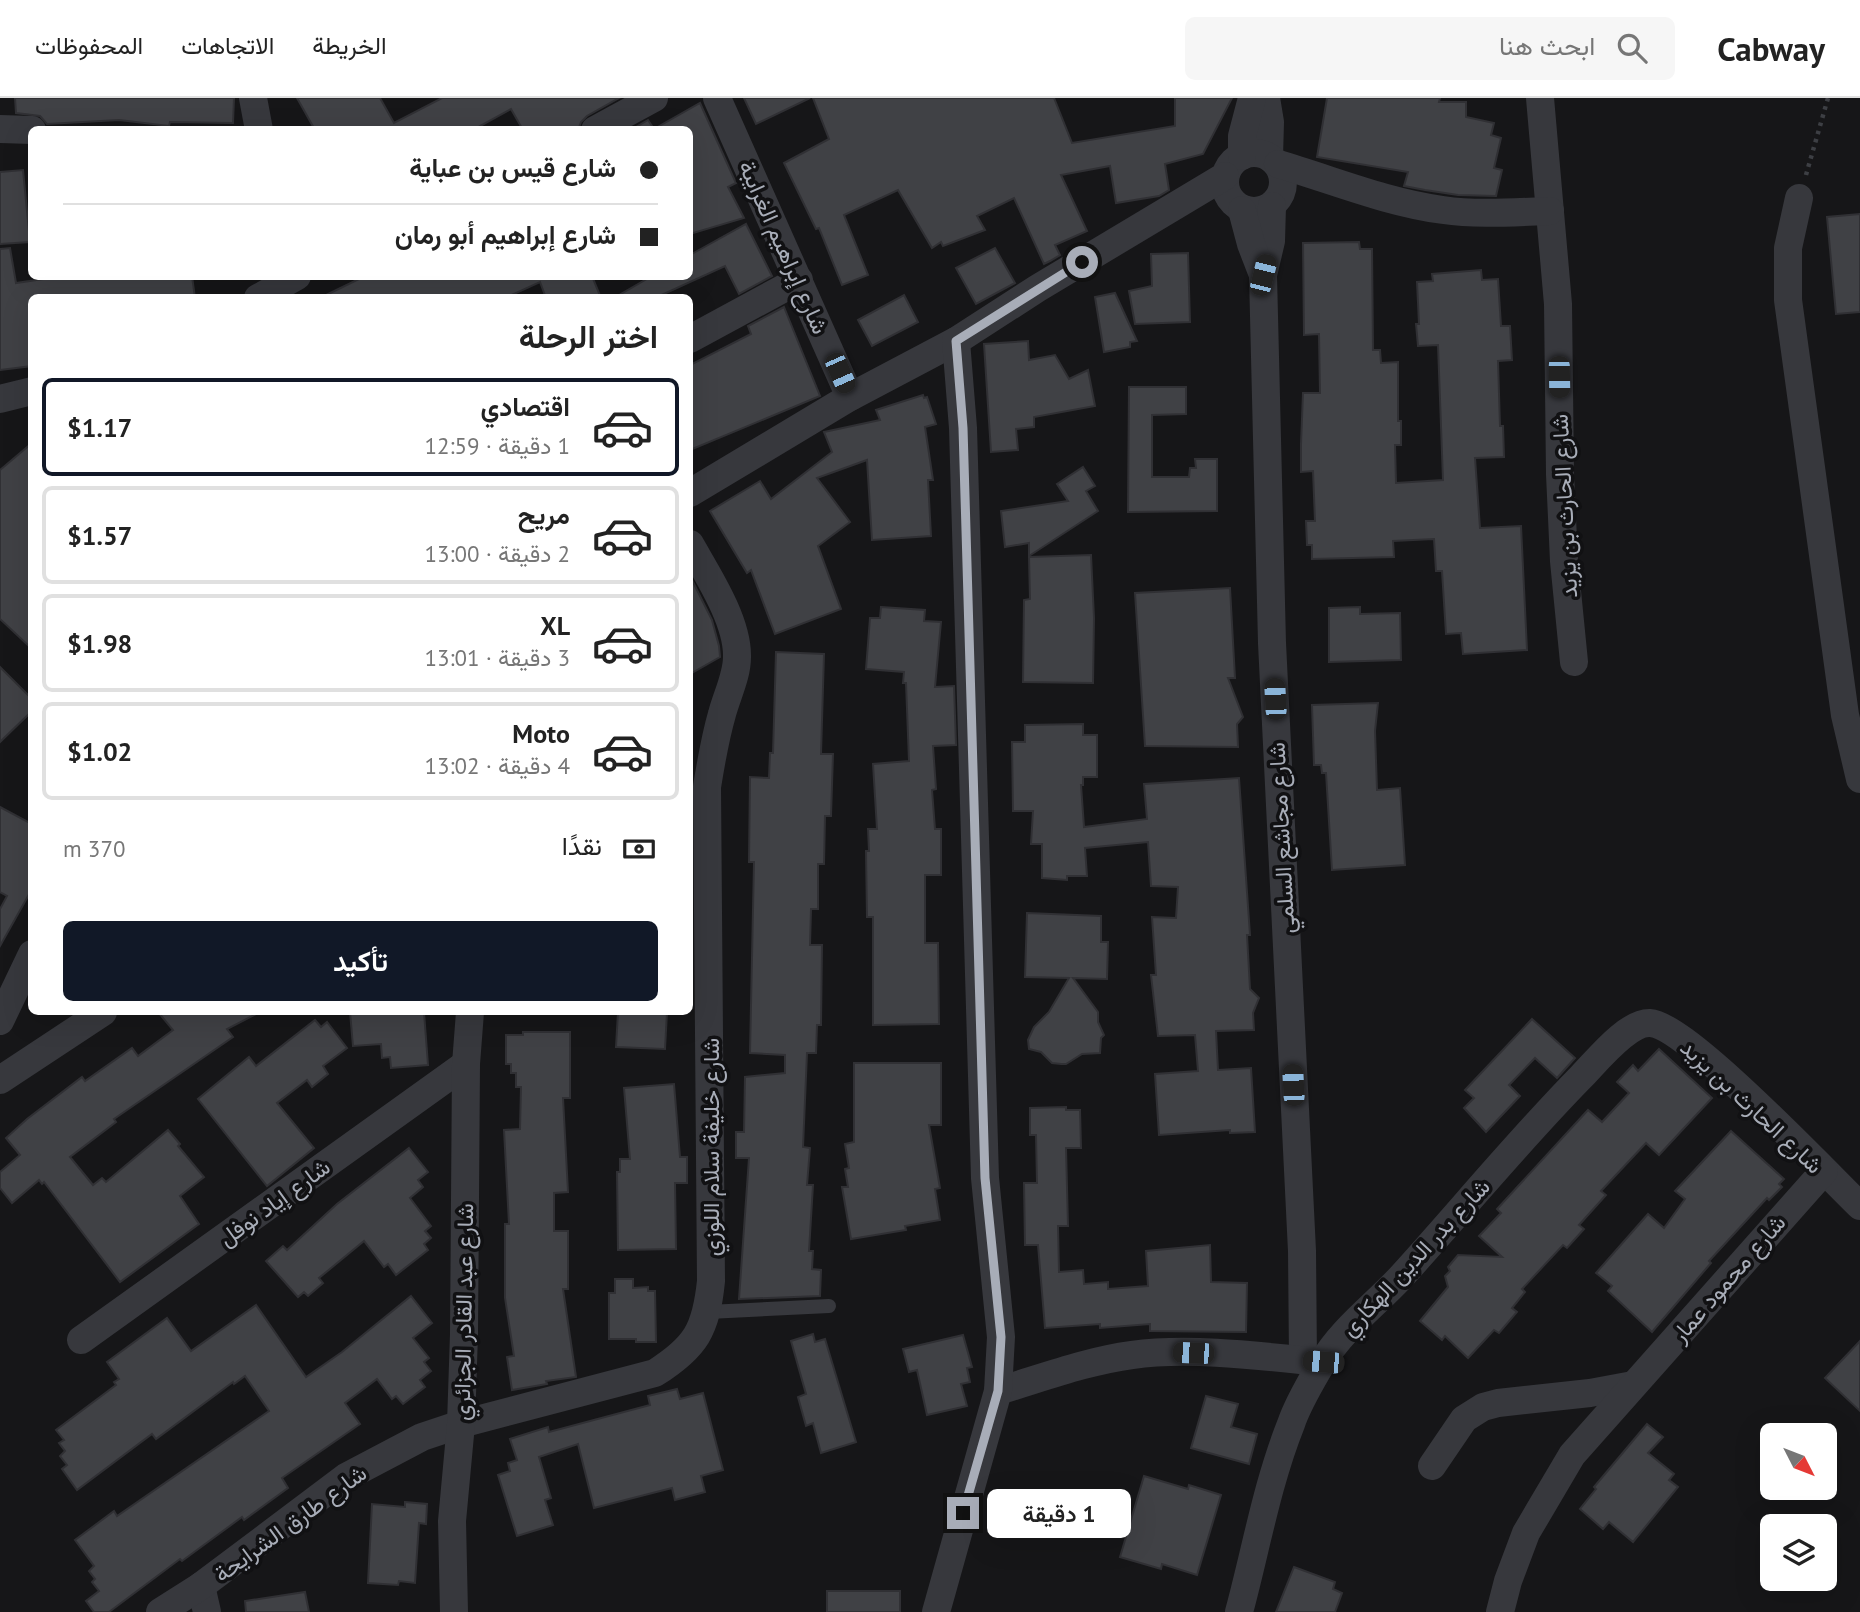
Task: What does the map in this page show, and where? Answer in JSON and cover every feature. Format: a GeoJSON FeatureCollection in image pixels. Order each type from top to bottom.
{"type":"FeatureCollection","features":[{"type":"Feature","properties":{"kind":"street"},"geometry":{"type":"LineString","coordinates":[[253,98],[258,126]]}},
{"type":"Feature","properties":{"kind":"street"},"geometry":{"type":"LineString","coordinates":[[602,126],[654,98]]}},
{"type":"Feature","properties":{"kind":"street","name":"شارع إبراهيم الغرايبة"},"geometry":{"type":"LineString","coordinates":[[718,98],[850,397]]}},
{"type":"Feature","properties":{"kind":"street","name":"شارع مجاشع السلمي"},"geometry":{"type":"LineString","coordinates":[[1252,98],[1242,136],[1248,178],[1251,244],[1263,275]]}},
{"type":"Feature","properties":{"kind":"street","name":"شارع مجاشع السلمي"},"geometry":{"type":"LineString","coordinates":[[1248,178],[1270,122],[1266,98]]}},
{"type":"Feature","properties":{"kind":"street","name":"شارع الحارث بن يزيد"},"geometry":{"type":"LineString","coordinates":[[1540,98],[1558,304],[1560,474],[1574,662]]}},
{"type":"Feature","properties":{"kind":"street"},"geometry":{"type":"LineString","coordinates":[[0,129],[28,130]]}},
{"type":"Feature","properties":{"kind":"street"},"geometry":{"type":"LineString","coordinates":[[693,491],[850,397],[956,341],[1169,209],[1248,178],[1314,175],[1343,187],[1445,211],[1550,211]]}},
{"type":"Feature","properties":{"kind":"street"},"geometry":{"type":"LineString","coordinates":[[1248,178],[1258,212],[1275,203],[1343,187]]}},
{"type":"Feature","properties":{"kind":"street","name":"شارع مجاشع السلمي"},"geometry":{"type":"LineString","coordinates":[[1248,178],[1284,182],[1275,203],[1271,241],[1263,275],[1272,643],[1301,1251],[1313,1361]]}},
{"type":"Feature","properties":{"kind":"street"},"geometry":{"type":"LineString","coordinates":[[1799,198],[1788,248],[1788,300],[1845,715],[1860,779]]}},
{"type":"Feature","properties":{"kind":"street"},"geometry":{"type":"LineString","coordinates":[[265,294],[291,280]]}},
{"type":"Feature","properties":{"kind":"street"},"geometry":{"type":"LineString","coordinates":[[693,337],[799,281]]}},
{"type":"Feature","properties":{"kind":"street"},"geometry":{"type":"LineString","coordinates":[[936,1612],[998,1391],[1001,1337],[985,1178],[963,428],[956,341]]}},
{"type":"Feature","properties":{"kind":"street"},"geometry":{"type":"LineString","coordinates":[[0,399],[28,392]]}},
{"type":"Feature","properties":{"kind":"street","name":"شارع خليفة سلام اللوزي"},"geometry":{"type":"LineString","coordinates":[[461,1424],[654,1373],[682,1356],[695,1339],[708,1312],[711,1268],[707,788],[713,746],[737,656],[733,630],[693,549]]}},
{"type":"Feature","properties":{"kind":"street"},"geometry":{"type":"LineString","coordinates":[[0,1021],[28,962]]}},
{"type":"Feature","properties":{"kind":"street"},"geometry":{"type":"LineString","coordinates":[[0,1080],[98,1015]]}},
{"type":"Feature","properties":{"kind":"street","name":"شارع عبد القادر الجزائري"},"geometry":{"type":"LineString","coordinates":[[454,1612],[452,1521],[461,1424],[466,1063],[470,1015]]}},
{"type":"Feature","properties":{"kind":"street","name":"شارع الحارث بن يزيد"},"geometry":{"type":"LineString","coordinates":[[1636,1026],[1651,1023],[1686,1042],[1724,1073],[1860,1206]]}},
{"type":"Feature","properties":{"kind":"street","name":"شارع بدر الدين الهكاري"},"geometry":{"type":"LineString","coordinates":[[1239,1612],[1268,1495],[1313,1361],[1399,1280],[1569,1089],[1613,1044],[1636,1026]]}},
{"type":"Feature","properties":{"kind":"street","name":"شارع إياد نوفل"},"geometry":{"type":"LineString","coordinates":[[81,1340],[466,1063]]}},
{"type":"Feature","properties":{"kind":"street","name":"شارع محمود عمار"},"geometry":{"type":"LineString","coordinates":[[1500,1612],[1526,1533],[1545,1497],[1573,1455],[1824,1171]]}},
{"type":"Feature","properties":{"kind":"street"},"geometry":{"type":"LineString","coordinates":[[998,1391],[1132,1355],[1193,1353],[1313,1361]]}},
{"type":"Feature","properties":{"kind":"street"},"geometry":{"type":"LineString","coordinates":[[1432,1466],[1465,1419],[1483,1407],[1633,1385]]}},
{"type":"Feature","properties":{"kind":"street","name":"شارع طارق الشرايحة"},"geometry":{"type":"LineString","coordinates":[[160,1612],[204,1599],[346,1478],[422,1437],[461,1424]]}},
{"type":"Feature","properties":{"kind":"lane"},"geometry":{"type":"LineString","coordinates":[[708,1312],[829,1306]]}},
{"type":"Feature","properties":{"kind":"path"},"geometry":{"type":"LineString","coordinates":[[1799,198],[1828,98]]}},
{"type":"Feature","properties":{"kind":"building"},"geometry":{"type":"Polygon","coordinates":[[[15,98],[234,98],[233,123],[170,122],[169,126],[119,120],[47,124],[40,116],[16,113],[15,98]]]}},
{"type":"Feature","properties":{"kind":"building"},"geometry":{"type":"Polygon","coordinates":[[[297,98],[380,98],[394,123],[442,98],[619,98],[587,116],[580,126],[521,126],[511,109],[480,126],[313,126],[297,98]]]}},
{"type":"Feature","properties":{"kind":"building"},"geometry":{"type":"Polygon","coordinates":[[[744,98],[810,98],[756,124],[744,98]]]}},
{"type":"Feature","properties":{"kind":"building"},"geometry":{"type":"Polygon","coordinates":[[[813,98],[1054,98],[1072,143],[1175,126],[1175,98],[1232,98],[1203,154],[1165,164],[1169,190],[1159,196],[1116,203],[1110,166],[1061,175],[1087,231],[1055,245],[1060,255],[1044,264],[1014,198],[977,216],[985,230],[943,246],[941,242],[932,248],[898,190],[844,215],[868,275],[842,285],[819,228],[816,229],[784,163],[829,139],[813,98]]]}},
{"type":"Feature","properties":{"kind":"building"},"geometry":{"type":"Polygon","coordinates":[[[1327,98],[1440,98],[1439,102],[1466,102],[1466,117],[1494,123],[1491,135],[1501,138],[1494,168],[1502,170],[1496,196],[1458,195],[1404,186],[1408,172],[1317,157],[1327,98]]]}},
{"type":"Feature","properties":{"kind":"building"},"geometry":{"type":"Polygon","coordinates":[[[700,103],[736,183],[728,187],[744,218],[693,233],[693,126],[659,126],[700,103]]]}},
{"type":"Feature","properties":{"kind":"building"},"geometry":{"type":"Polygon","coordinates":[[[648,120],[652,126],[638,126],[648,120]]]}},
{"type":"Feature","properties":{"kind":"building"},"geometry":{"type":"Polygon","coordinates":[[[23,170],[28,242],[0,244],[0,172],[23,170]]]}},
{"type":"Feature","properties":{"kind":"building"},"geometry":{"type":"Polygon","coordinates":[[[1860,214],[1860,312],[1836,314],[1827,217],[1860,214]]]}},
{"type":"Feature","properties":{"kind":"building"},"geometry":{"type":"Polygon","coordinates":[[[746,224],[772,276],[739,294],[725,266],[664,294],[621,294],[645,280],[693,280],[693,253],[746,224]]]}},
{"type":"Feature","properties":{"kind":"building"},"geometry":{"type":"Polygon","coordinates":[[[1359,242],[1360,249],[1372,249],[1373,350],[1380,350],[1381,363],[1398,362],[1398,421],[1401,421],[1401,445],[1395,445],[1396,483],[1443,480],[1438,345],[1418,346],[1417,282],[1433,281],[1432,274],[1481,270],[1482,280],[1498,279],[1501,326],[1510,326],[1512,360],[1498,361],[1504,457],[1475,458],[1480,528],[1521,526],[1527,650],[1463,654],[1461,633],[1446,634],[1442,571],[1436,571],[1434,539],[1393,541],[1394,557],[1312,559],[1312,545],[1307,545],[1306,521],[1315,521],[1313,471],[1301,472],[1301,444],[1303,393],[1320,393],[1319,334],[1304,335],[1303,243],[1359,242]]]}},
{"type":"Feature","properties":{"kind":"building"},"geometry":{"type":"Polygon","coordinates":[[[10,248],[16,283],[36,280],[193,280],[194,294],[28,294],[28,366],[0,370],[0,249],[10,248]]]}},
{"type":"Feature","properties":{"kind":"building"},"geometry":{"type":"Polygon","coordinates":[[[995,248],[1015,283],[976,304],[956,268],[995,248]]]}},
{"type":"Feature","properties":{"kind":"building"},"geometry":{"type":"Polygon","coordinates":[[[1188,253],[1190,322],[1135,324],[1129,291],[1152,286],[1151,254],[1188,253]]]}},
{"type":"Feature","properties":{"kind":"building"},"geometry":{"type":"Polygon","coordinates":[[[357,280],[594,280],[599,294],[544,294],[540,282],[514,294],[328,294],[357,280]]]}},
{"type":"Feature","properties":{"kind":"building"},"geometry":{"type":"Polygon","coordinates":[[[1115,293],[1137,341],[1130,342],[1130,347],[1104,352],[1095,297],[1115,293]]]}},
{"type":"Feature","properties":{"kind":"building"},"geometry":{"type":"Polygon","coordinates":[[[904,295],[918,322],[872,346],[858,320],[904,295]]]}},
{"type":"Feature","properties":{"kind":"building"},"geometry":{"type":"Polygon","coordinates":[[[784,307],[820,396],[693,449],[693,363],[751,334],[748,326],[784,307]]]}},
{"type":"Feature","properties":{"kind":"building"},"geometry":{"type":"Polygon","coordinates":[[[1028,341],[1029,360],[1055,355],[1069,379],[1088,370],[1095,406],[1034,417],[1034,427],[1016,429],[1018,450],[991,452],[984,344],[1028,341]]]}},
{"type":"Feature","properties":{"kind":"building"},"geometry":{"type":"Polygon","coordinates":[[[1129,387],[1186,387],[1186,414],[1152,415],[1152,477],[1189,477],[1190,468],[1196,468],[1195,459],[1217,459],[1217,511],[1128,512],[1129,387]]]}},
{"type":"Feature","properties":{"kind":"building"},"geometry":{"type":"Polygon","coordinates":[[[923,395],[924,398],[927,397],[936,424],[925,427],[933,480],[928,480],[931,536],[872,540],[867,460],[817,478],[850,522],[818,546],[841,609],[775,634],[751,570],[747,573],[710,511],[760,481],[771,499],[832,452],[824,432],[880,420],[876,410],[923,395]]]}},
{"type":"Feature","properties":{"kind":"building"},"geometry":{"type":"Polygon","coordinates":[[[28,446],[28,645],[0,619],[0,470],[28,446]]]}},
{"type":"Feature","properties":{"kind":"building"},"geometry":{"type":"Polygon","coordinates":[[[1083,467],[1095,486],[1086,491],[1098,511],[1029,556],[1029,543],[1005,547],[1001,511],[1068,501],[1057,484],[1083,467]]]}},
{"type":"Feature","properties":{"kind":"building"},"geometry":{"type":"Polygon","coordinates":[[[1091,555],[1093,683],[1023,682],[1024,600],[1030,599],[1029,557],[1091,555]]]}},
{"type":"Feature","properties":{"kind":"building"},"geometry":{"type":"Polygon","coordinates":[[[693,582],[712,620],[720,657],[693,672],[693,582]]]}},
{"type":"Feature","properties":{"kind":"building"},"geometry":{"type":"Polygon","coordinates":[[[1230,588],[1235,678],[1228,678],[1243,717],[1237,724],[1238,747],[1145,746],[1135,593],[1230,588]]]}},
{"type":"Feature","properties":{"kind":"building"},"geometry":{"type":"Polygon","coordinates":[[[881,607],[925,610],[924,621],[941,622],[935,687],[954,686],[956,745],[933,746],[936,789],[932,790],[935,829],[941,829],[941,875],[925,875],[925,943],[938,943],[939,1024],[873,1025],[873,917],[867,917],[866,851],[869,851],[868,829],[877,829],[873,764],[909,761],[904,672],[866,669],[870,618],[880,618],[881,607]]]}},
{"type":"Feature","properties":{"kind":"building"},"geometry":{"type":"Polygon","coordinates":[[[1360,607],[1360,614],[1400,613],[1401,660],[1329,662],[1329,608],[1360,607]]]}},
{"type":"Feature","properties":{"kind":"building"},"geometry":{"type":"Polygon","coordinates":[[[776,652],[824,654],[821,754],[833,754],[831,816],[825,816],[824,864],[818,864],[818,909],[811,909],[810,945],[822,945],[821,1025],[817,1025],[816,1053],[807,1053],[803,1147],[810,1148],[807,1185],[813,1185],[809,1251],[813,1251],[812,1269],[821,1270],[820,1296],[739,1299],[749,1158],[736,1158],[736,1132],[744,1132],[745,1077],[785,1073],[785,1055],[750,1053],[754,862],[749,862],[750,777],[769,778],[770,753],[773,753],[776,652]]]}},
{"type":"Feature","properties":{"kind":"building"},"geometry":{"type":"Polygon","coordinates":[[[0,667],[28,695],[28,715],[0,742],[0,667]]]}},
{"type":"Feature","properties":{"kind":"building"},"geometry":{"type":"Polygon","coordinates":[[[1378,703],[1375,731],[1377,790],[1400,788],[1405,865],[1332,870],[1326,773],[1322,773],[1321,765],[1314,765],[1312,705],[1378,703]]]}},
{"type":"Feature","properties":{"kind":"building"},"geometry":{"type":"Polygon","coordinates":[[[1083,724],[1083,735],[1097,735],[1097,777],[1083,777],[1081,785],[1084,827],[1147,819],[1144,784],[1239,778],[1250,935],[1247,935],[1250,989],[1259,998],[1253,1013],[1254,1030],[1216,1031],[1218,1070],[1251,1068],[1255,1132],[1230,1133],[1230,1130],[1159,1135],[1155,1074],[1198,1071],[1195,1035],[1158,1036],[1151,975],[1156,975],[1152,917],[1176,918],[1178,887],[1151,886],[1148,842],[1085,848],[1087,876],[1067,876],[1067,880],[1042,878],[1042,844],[1031,844],[1033,811],[1013,811],[1012,742],[1025,742],[1025,725],[1083,724]]]}},
{"type":"Feature","properties":{"kind":"building"},"geometry":{"type":"Polygon","coordinates":[[[0,807],[28,822],[28,896],[0,946],[0,909],[7,896],[0,892],[0,807]]]}},
{"type":"Feature","properties":{"kind":"building"},"geometry":{"type":"Polygon","coordinates":[[[1027,913],[1101,916],[1101,942],[1108,942],[1107,979],[1073,978],[1098,1012],[1098,1022],[1104,1035],[1101,1038],[1100,1053],[1082,1054],[1066,1064],[1061,1064],[1052,1063],[1041,1052],[1029,1049],[1028,1040],[1034,1027],[1049,1012],[1069,978],[1025,977],[1027,913]]]}},
{"type":"Feature","properties":{"kind":"building"},"geometry":{"type":"Polygon","coordinates":[[[160,1015],[254,1015],[227,1029],[233,1037],[114,1119],[116,1122],[70,1157],[93,1185],[102,1178],[106,1182],[168,1130],[204,1177],[180,1196],[199,1224],[120,1282],[44,1182],[42,1184],[39,1180],[12,1203],[0,1188],[0,1172],[20,1155],[6,1138],[82,1077],[85,1081],[132,1048],[138,1056],[173,1030],[160,1015]]]}},
{"type":"Feature","properties":{"kind":"building"},"geometry":{"type":"Polygon","coordinates":[[[350,1015],[424,1015],[428,1065],[391,1068],[390,1057],[382,1058],[381,1044],[353,1046],[350,1015]]]}},
{"type":"Feature","properties":{"kind":"building"},"geometry":{"type":"Polygon","coordinates":[[[618,1015],[667,1015],[665,1049],[616,1047],[618,1015]]]}},
{"type":"Feature","properties":{"kind":"building"},"geometry":{"type":"Polygon","coordinates":[[[1532,1019],[1575,1058],[1557,1078],[1535,1058],[1509,1085],[1520,1096],[1486,1132],[1464,1108],[1474,1098],[1465,1090],[1532,1019]]]}},
{"type":"Feature","properties":{"kind":"building"},"geometry":{"type":"Polygon","coordinates":[[[315,1020],[321,1027],[327,1022],[347,1048],[323,1066],[328,1074],[312,1087],[307,1080],[277,1103],[314,1148],[267,1186],[198,1099],[249,1057],[256,1066],[315,1020]]]}},
{"type":"Feature","properties":{"kind":"building"},"geometry":{"type":"Polygon","coordinates":[[[523,1032],[570,1032],[570,1098],[563,1098],[568,1192],[554,1193],[554,1231],[568,1231],[568,1289],[563,1289],[576,1377],[512,1390],[507,1357],[514,1356],[505,1298],[505,1224],[509,1224],[504,1130],[520,1129],[521,1087],[516,1087],[516,1073],[511,1073],[511,1064],[506,1064],[506,1035],[523,1035],[523,1032]]]}},
{"type":"Feature","properties":{"kind":"building"},"geometry":{"type":"Polygon","coordinates":[[[1659,1049],[1712,1098],[1659,1155],[1646,1143],[1601,1191],[1606,1195],[1579,1225],[1584,1229],[1567,1248],[1563,1245],[1522,1289],[1525,1292],[1512,1308],[1517,1312],[1499,1333],[1494,1330],[1468,1358],[1445,1336],[1442,1340],[1420,1321],[1448,1287],[1445,1276],[1450,1271],[1448,1267],[1458,1255],[1502,1257],[1479,1236],[1501,1213],[1497,1209],[1588,1110],[1602,1122],[1629,1093],[1617,1082],[1633,1065],[1638,1071],[1659,1049]]]}},
{"type":"Feature","properties":{"kind":"building"},"geometry":{"type":"Polygon","coordinates":[[[854,1063],[941,1063],[941,1125],[929,1125],[940,1188],[935,1189],[940,1220],[905,1226],[906,1230],[851,1239],[842,1187],[848,1187],[845,1169],[849,1168],[845,1144],[854,1142],[854,1063]]]}},
{"type":"Feature","properties":{"kind":"building"},"geometry":{"type":"Polygon","coordinates":[[[674,1084],[680,1157],[687,1157],[687,1183],[675,1183],[676,1249],[618,1250],[617,1172],[620,1172],[620,1159],[630,1159],[624,1088],[674,1084]]]}},
{"type":"Feature","properties":{"kind":"building"},"geometry":{"type":"Polygon","coordinates":[[[1066,1107],[1066,1110],[1080,1110],[1081,1148],[1066,1148],[1068,1226],[1058,1226],[1059,1272],[1083,1270],[1084,1284],[1108,1282],[1108,1289],[1148,1286],[1146,1251],[1210,1245],[1211,1282],[1247,1283],[1246,1332],[1150,1331],[1150,1324],[1045,1328],[1038,1245],[1025,1245],[1024,1183],[1037,1183],[1036,1135],[1030,1135],[1030,1108],[1066,1107]]]}},
{"type":"Feature","properties":{"kind":"building"},"geometry":{"type":"Polygon","coordinates":[[[1731,1131],[1784,1179],[1779,1184],[1782,1187],[1769,1200],[1767,1198],[1709,1261],[1711,1263],[1652,1332],[1608,1291],[1612,1286],[1596,1273],[1648,1214],[1664,1228],[1685,1199],[1675,1191],[1731,1131]]]}},
{"type":"Feature","properties":{"kind":"building"},"geometry":{"type":"Polygon","coordinates":[[[409,1148],[428,1172],[418,1180],[423,1187],[410,1198],[431,1226],[425,1231],[431,1238],[424,1244],[428,1250],[396,1275],[388,1264],[384,1267],[364,1241],[319,1278],[323,1283],[308,1296],[304,1292],[298,1297],[266,1261],[283,1246],[287,1250],[337,1204],[409,1148]]]}},
{"type":"Feature","properties":{"kind":"building"},"geometry":{"type":"Polygon","coordinates":[[[615,1279],[633,1279],[633,1288],[648,1287],[648,1291],[655,1291],[656,1342],[609,1339],[609,1293],[615,1293],[615,1279]]]}},
{"type":"Feature","properties":{"kind":"building"},"geometry":{"type":"Polygon","coordinates":[[[411,1296],[432,1323],[413,1338],[429,1358],[424,1362],[431,1371],[420,1380],[425,1387],[403,1404],[396,1396],[392,1399],[377,1379],[345,1403],[360,1424],[282,1478],[288,1488],[244,1520],[242,1517],[182,1561],[180,1559],[109,1612],[94,1612],[86,1601],[99,1591],[92,1582],[95,1579],[89,1571],[94,1566],[75,1540],[114,1511],[117,1516],[269,1411],[245,1376],[156,1439],[152,1434],[77,1490],[62,1469],[67,1465],[60,1456],[65,1451],[59,1443],[64,1440],[56,1430],[116,1385],[114,1382],[119,1379],[107,1362],[167,1318],[191,1351],[256,1305],[306,1377],[342,1352],[411,1296]]]}},
{"type":"Feature","properties":{"kind":"building"},"geometry":{"type":"Polygon","coordinates":[[[813,1334],[815,1342],[825,1339],[856,1442],[821,1453],[813,1423],[806,1426],[798,1397],[806,1394],[791,1341],[813,1334]]]}},
{"type":"Feature","properties":{"kind":"building"},"geometry":{"type":"Polygon","coordinates":[[[963,1335],[972,1367],[967,1368],[970,1382],[961,1384],[967,1406],[927,1415],[917,1370],[909,1372],[903,1349],[963,1335]]]}},
{"type":"Feature","properties":{"kind":"building"},"geometry":{"type":"Polygon","coordinates":[[[1860,1341],[1860,1411],[1825,1378],[1860,1341]]]}},
{"type":"Feature","properties":{"kind":"building"},"geometry":{"type":"Polygon","coordinates":[[[677,1389],[680,1399],[703,1393],[723,1470],[701,1476],[705,1492],[675,1500],[672,1488],[594,1508],[578,1444],[539,1457],[551,1498],[545,1500],[553,1525],[517,1536],[498,1475],[510,1471],[508,1463],[517,1460],[510,1439],[548,1427],[549,1432],[650,1405],[648,1396],[677,1389]]]}},
{"type":"Feature","properties":{"kind":"building"},"geometry":{"type":"Polygon","coordinates":[[[1206,1396],[1238,1404],[1231,1427],[1257,1434],[1249,1464],[1191,1448],[1206,1396]]]}},
{"type":"Feature","properties":{"kind":"building"},"geometry":{"type":"Polygon","coordinates":[[[1647,1424],[1663,1437],[1648,1453],[1674,1474],[1669,1480],[1678,1487],[1633,1542],[1609,1522],[1603,1529],[1580,1509],[1596,1489],[1594,1487],[1647,1424]]]}},
{"type":"Feature","properties":{"kind":"building"},"geometry":{"type":"Polygon","coordinates":[[[1144,1476],[1221,1495],[1197,1575],[1162,1564],[1161,1569],[1120,1557],[1144,1476]]]}},
{"type":"Feature","properties":{"kind":"building"},"geometry":{"type":"Polygon","coordinates":[[[405,1502],[427,1504],[426,1524],[419,1523],[415,1583],[368,1583],[372,1504],[405,1507],[405,1502]]]}},
{"type":"Feature","properties":{"kind":"building"},"geometry":{"type":"Polygon","coordinates":[[[1294,1567],[1335,1582],[1333,1589],[1342,1593],[1335,1612],[1276,1612],[1294,1567]]]}},
{"type":"Feature","properties":{"kind":"building"},"geometry":{"type":"Polygon","coordinates":[[[827,1591],[900,1591],[900,1612],[827,1612],[827,1591]]]}},
{"type":"Feature","properties":{"kind":"building"},"geometry":{"type":"Polygon","coordinates":[[[305,1592],[309,1612],[246,1612],[245,1601],[305,1592]]]}},
{"type":"Feature","properties":{"kind":"route"},"geometry":{"type":"LineString","coordinates":[[963,1513],[998,1391],[1001,1337],[985,1178],[963,428],[956,341],[1082,262]]}}]}
